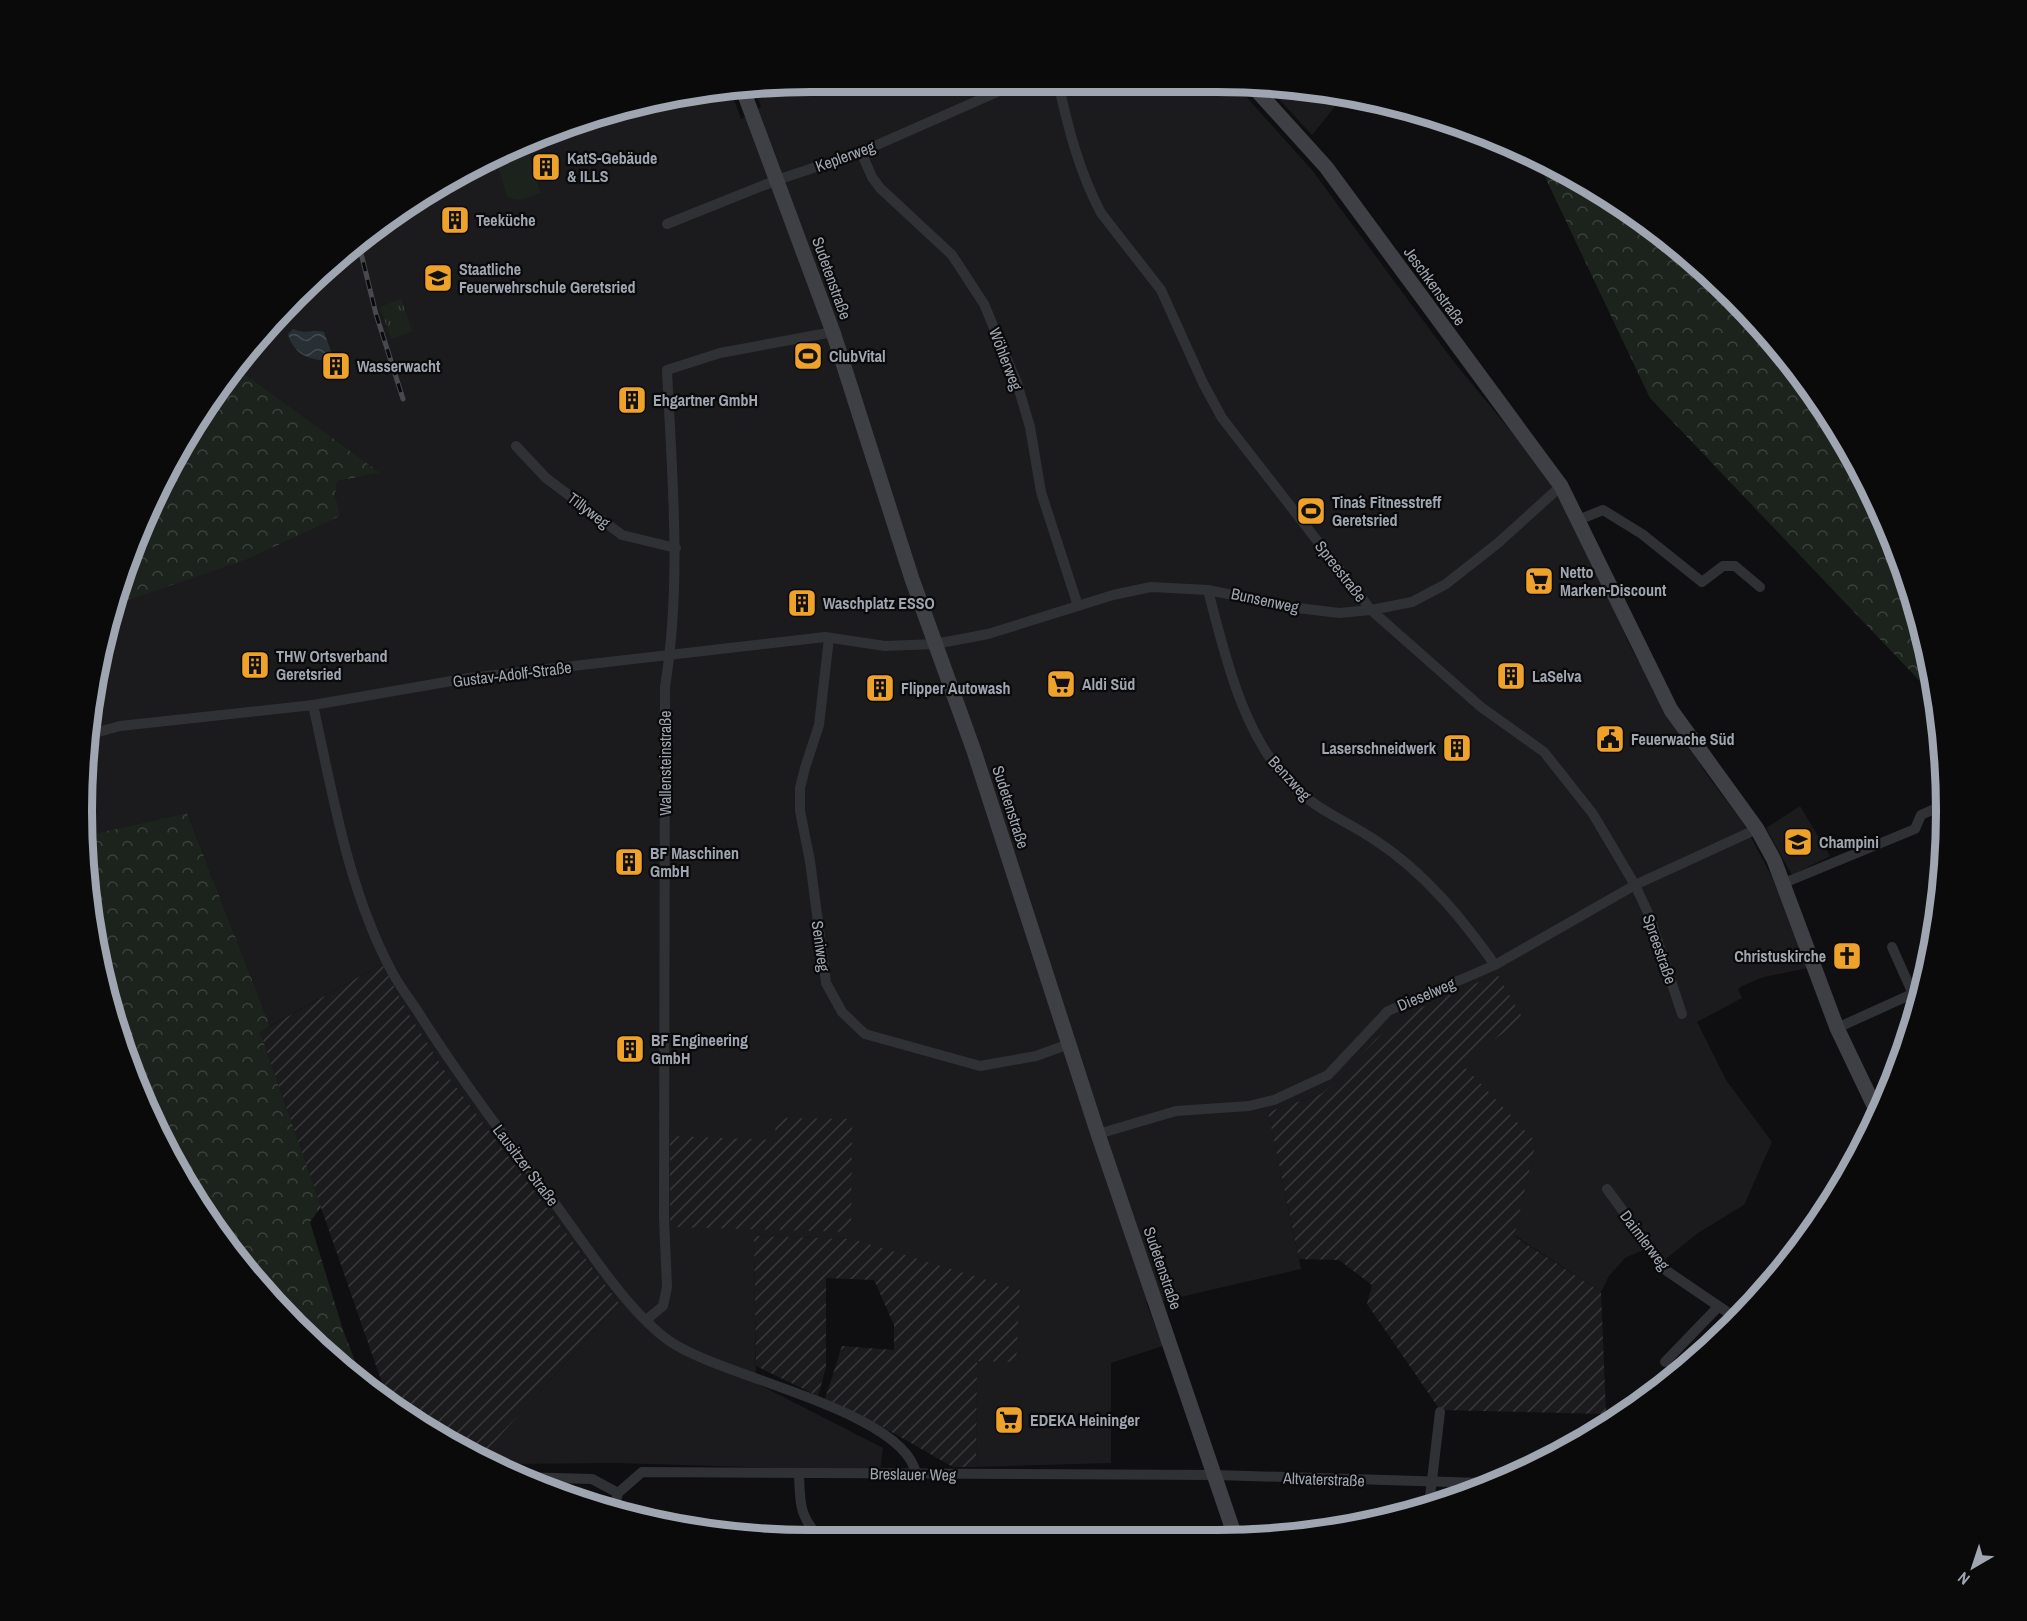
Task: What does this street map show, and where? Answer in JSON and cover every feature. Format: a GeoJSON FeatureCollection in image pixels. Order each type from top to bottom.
{"type":"FeatureCollection","features":[{"type":"Feature","properties":{"kind":"street","name":"Keplerweg"},"geometry":{"type":"LineString","coordinates":[[667,224],[777,180],[861,152],[997,92]]}},
{"type":"Feature","properties":{"kind":"street","name":"Spreestraße"},"geometry":{"type":"LineString","coordinates":[[1060,92],[1074,151],[1094,200],[1101,213],[1161,290],[1222,418],[1371,610],[1481,707],[1544,752],[1593,814],[1635,885],[1649,915],[1682,1014]]}},
{"type":"Feature","properties":{"kind":"street","name":"Jeschkenstraße"},"geometry":{"type":"LineString","coordinates":[[1259,93],[1337,181],[1561,486],[1671,710],[1757,829],[1784,883],[1837,1029],[1873,1103]]}},
{"type":"Feature","properties":{"kind":"street","name":"Sudetenstraße"},"geometry":{"type":"LineString","coordinates":[[745,95],[833,332],[935,644],[974,751],[1098,1134],[1233,1529]]}},
{"type":"Feature","properties":{"kind":"street","name":"Wöhlerweg"},"geometry":{"type":"LineString","coordinates":[[861,152],[872,177],[880,188],[952,255],[984,304],[1017,383],[1030,427],[1041,492],[1078,606]]}},
{"type":"Feature","properties":{"kind":"street","name":"Wallensteinstraße"},"geometry":{"type":"LineString","coordinates":[[646,1320],[663,1306],[667,1287],[664,1218],[665,687],[670,654],[676,548],[667,370],[720,353],[833,332]]}},
{"type":"Feature","properties":{"kind":"street","name":"Tillyweg"},"geometry":{"type":"LineString","coordinates":[[516,446],[546,478],[622,535],[676,548]]}},
{"type":"Feature","properties":{"kind":"street","name":"Bunsenweg"},"geometry":{"type":"LineString","coordinates":[[935,644],[988,634],[1123,592],[1151,587],[1208,590],[1298,608],[1339,613],[1371,610],[1412,602],[1446,584],[1498,543],[1561,486]]}},
{"type":"Feature","properties":{"kind":"street"},"geometry":{"type":"LineString","coordinates":[[1578,520],[1603,510],[1642,534],[1702,582],[1723,566],[1735,566],[1760,587]]}},
{"type":"Feature","properties":{"kind":"street","name":"Benzweg"},"geometry":{"type":"LineString","coordinates":[[1208,590],[1226,660],[1260,745],[1294,787],[1325,813],[1374,839],[1417,870],[1469,928],[1495,965]]}},
{"type":"Feature","properties":{"kind":"street","name":"Gustav-Adolf-Straße"},"geometry":{"type":"LineString","coordinates":[[96,733],[120,726],[313,705],[468,678],[670,654],[829,638],[885,646],[935,644]]}},
{"type":"Feature","properties":{"kind":"street","name":"Seniweg"},"geometry":{"type":"LineString","coordinates":[[829,638],[819,725],[804,768],[800,788],[800,811],[810,861],[826,983],[842,1012],[865,1034],[980,1066],[1036,1056],[1069,1044]]}},
{"type":"Feature","properties":{"kind":"street","name":"Lausitzer Straße"},"geometry":{"type":"LineString","coordinates":[[313,705],[345,847],[361,899],[392,972],[447,1059],[608,1274],[646,1320],[668,1340],[702,1360],[775,1385],[857,1419],[897,1444],[914,1462],[916,1474]]}},
{"type":"Feature","properties":{"kind":"street"},"geometry":{"type":"LineString","coordinates":[[1784,883],[1915,829],[1921,815],[1936,808]]}},
{"type":"Feature","properties":{"kind":"street","name":"Dieselweg"},"geometry":{"type":"LineString","coordinates":[[1098,1134],[1176,1111],[1249,1106],[1274,1100],[1328,1075],[1388,1011],[1495,965],[1635,885],[1757,829]]}},
{"type":"Feature","properties":{"kind":"street"},"geometry":{"type":"LineString","coordinates":[[1892,947],[1914,984]]}},
{"type":"Feature","properties":{"kind":"street"},"geometry":{"type":"LineString","coordinates":[[1837,1029],[1912,994]]}},
{"type":"Feature","properties":{"kind":"street","name":"Daimlerweg"},"geometry":{"type":"LineString","coordinates":[[1608,1189],[1667,1271],[1729,1314]]}},
{"type":"Feature","properties":{"kind":"street"},"geometry":{"type":"LineString","coordinates":[[1665,1362],[1718,1308]]}},
{"type":"Feature","properties":{"kind":"street"},"geometry":{"type":"LineString","coordinates":[[1430,1497],[1440,1412]]}},
{"type":"Feature","properties":{"kind":"street","name":"Breslauer Weg"},"geometry":{"type":"LineString","coordinates":[[618,1493],[642,1473],[1216,1475]]}},
{"type":"Feature","properties":{"kind":"street"},"geometry":{"type":"LineString","coordinates":[[798,1473],[800,1507],[806,1524],[812,1530]]}},
{"type":"Feature","properties":{"kind":"street","name":"Altvaterstraße"},"geometry":{"type":"LineString","coordinates":[[1216,1475],[1470,1483]]}},
{"type":"Feature","properties":{"kind":"street"},"geometry":{"type":"LineString","coordinates":[[542,1478],[592,1479],[618,1493],[616,1502]]}},
{"type":"Feature","properties":{"kind":"shaded area"},"geometry":{"type":"Polygon","coordinates":[[[1242,93],[1312,170],[1454,362],[1561,492],[1633,652],[1707,775],[1744,824],[1772,877],[1808,968],[1764,977],[1742,986],[1738,989],[1742,998],[1697,1022],[1726,1080],[1772,1142],[1744,1205],[1698,1233],[1657,1266],[1643,1250],[1625,1258],[1609,1276],[1601,1292],[1514,1235],[1536,1142],[1460,1063],[1523,1019],[1346,1072],[1321,1094],[1268,1112],[1301,1269],[1163,1301],[1146,1302],[1163,1346],[1111,1363],[1111,1463],[976,1467],[977,1361],[852,1239],[754,1236],[756,1383],[883,1448],[880,1471],[616,1463],[511,1464],[486,1452],[619,1303],[450,1079],[407,1011],[382,964],[270,1026],[187,813],[93,834],[93,763],[105,670],[124,599],[248,559],[339,516],[335,495],[337,481],[379,473],[241,371],[270,336],[336,270],[373,240],[451,188],[535,146],[624,116],[670,105],[733,96],[741,119],[761,107],[756,94],[1242,93]]]}},
{"type":"Feature","properties":{"kind":"shaded area"},"geometry":{"type":"Polygon","coordinates":[[[1274,94],[1339,102],[1312,135],[1274,94]]]}},
{"type":"Feature","properties":{"kind":"shaded area","name":"Champini"},"geometry":{"type":"Polygon","coordinates":[[[1800,806],[1830,856],[1792,875],[1766,828],[1800,806]]]}},
{"type":"Feature","properties":{"kind":"shaded area"},"geometry":{"type":"Polygon","coordinates":[[[382,964],[407,1011],[450,1079],[619,1303],[486,1452],[451,1433],[384,1389],[260,1032],[382,964]]]}},
{"type":"Feature","properties":{"kind":"shaded area"},"geometry":{"type":"Polygon","coordinates":[[[1497,974],[1523,1019],[1461,1063],[1536,1142],[1514,1236],[1601,1292],[1606,1414],[1440,1410],[1367,1304],[1372,1285],[1339,1260],[1299,1259],[1268,1112],[1321,1094],[1346,1072],[1376,1039],[1407,1014],[1497,974]]]}},
{"type":"Feature","properties":{"kind":"shaded area"},"geometry":{"type":"Polygon","coordinates":[[[777,1118],[852,1119],[851,1232],[670,1227],[670,1136],[774,1140],[777,1118]]]}},
{"type":"Feature","properties":{"kind":"shaded area"},"geometry":{"type":"Polygon","coordinates":[[[754,1236],[852,1239],[1020,1290],[1016,1362],[977,1361],[976,1467],[953,1467],[867,1418],[825,1399],[842,1346],[894,1350],[894,1325],[874,1280],[826,1278],[826,1367],[818,1396],[756,1366],[754,1236]]]}},
{"type":"Feature","properties":{"kind":"shaded area"},"geometry":{"type":"Polygon","coordinates":[[[557,1483],[582,1487],[584,1493],[557,1483]]]}},
{"type":"Feature","properties":{"kind":"green space"},"geometry":{"type":"Polygon","coordinates":[[[527,150],[541,193],[524,199],[507,196],[497,164],[527,150]]]}},
{"type":"Feature","properties":{"kind":"green space"},"geometry":{"type":"Polygon","coordinates":[[[1541,169],[1616,213],[1691,270],[1757,336],[1787,373],[1839,451],[1881,535],[1911,624],[1924,686],[1650,398],[1541,169]]]}},
{"type":"Feature","properties":{"kind":"green space"},"geometry":{"type":"Polygon","coordinates":[[[401,299],[412,331],[391,339],[380,307],[401,299]]]}},
{"type":"Feature","properties":{"kind":"green space"},"geometry":{"type":"Polygon","coordinates":[[[241,371],[380,473],[337,481],[335,495],[340,516],[248,559],[123,602],[146,535],[166,492],[188,451],[241,371]]]}},
{"type":"Feature","properties":{"kind":"green space"},"geometry":{"type":"Polygon","coordinates":[[[187,813],[270,1026],[260,1032],[321,1207],[310,1222],[343,1330],[358,1369],[302,1319],[240,1248],[188,1170],[166,1129],[146,1086],[116,997],[105,951],[98,904],[93,834],[187,813]]]}},
{"type":"Feature","properties":{"kind":"water"},"geometry":{"type":"Polygon","coordinates":[[[293,329],[302,332],[324,332],[332,354],[321,360],[300,353],[288,334],[293,329]]]}},
{"type":"Feature","properties":{"kind":"railway"},"geometry":{"type":"LineString","coordinates":[[360,250],[376,314],[403,399]]}},
{"type":"Feature","properties":{"kind":"place","name":"KatS-Gebäude & ILLS"},"geometry":{"type":"Point","coordinates":[546,167]}},
{"type":"Feature","properties":{"kind":"place","name":"Teeküche"},"geometry":{"type":"Point","coordinates":[455,220]}},
{"type":"Feature","properties":{"kind":"place","name":"Staatliche Feuerwehrschule Geretsried"},"geometry":{"type":"Point","coordinates":[438,278]}},
{"type":"Feature","properties":{"kind":"place","name":"ClubVital"},"geometry":{"type":"Point","coordinates":[808,356]}},
{"type":"Feature","properties":{"kind":"place","name":"Wasserwacht"},"geometry":{"type":"Point","coordinates":[336,366]}},
{"type":"Feature","properties":{"kind":"place","name":"Ehgartner GmbH"},"geometry":{"type":"Point","coordinates":[632,400]}},
{"type":"Feature","properties":{"kind":"place","name":"Tina´s Fitnesstreff Geretsried"},"geometry":{"type":"Point","coordinates":[1311,511]}},
{"type":"Feature","properties":{"kind":"place","name":"Netto Marken-Discount"},"geometry":{"type":"Point","coordinates":[1539,581]}},
{"type":"Feature","properties":{"kind":"place","name":"Waschplatz ESSO"},"geometry":{"type":"Point","coordinates":[802,603]}},
{"type":"Feature","properties":{"kind":"place","name":"THW Ortsverband Geretsried"},"geometry":{"type":"Point","coordinates":[255,665]}},
{"type":"Feature","properties":{"kind":"place","name":"LaSelva"},"geometry":{"type":"Point","coordinates":[1511,676]}},
{"type":"Feature","properties":{"kind":"place","name":"Aldi Süd"},"geometry":{"type":"Point","coordinates":[1061,684]}},
{"type":"Feature","properties":{"kind":"place","name":"Flipper Autowash"},"geometry":{"type":"Point","coordinates":[880,688]}},
{"type":"Feature","properties":{"kind":"place","name":"Feuerwache Süd"},"geometry":{"type":"Point","coordinates":[1610,739]}},
{"type":"Feature","properties":{"kind":"place","name":"Laserschneidwerk"},"geometry":{"type":"Point","coordinates":[1457,748]}},
{"type":"Feature","properties":{"kind":"place","name":"Champini"},"geometry":{"type":"Point","coordinates":[1798,842]}},
{"type":"Feature","properties":{"kind":"place","name":"BF Maschinen GmbH"},"geometry":{"type":"Point","coordinates":[629,862]}},
{"type":"Feature","properties":{"kind":"place","name":"Christuskirche"},"geometry":{"type":"Point","coordinates":[1847,956]}},
{"type":"Feature","properties":{"kind":"place","name":"BF Engineering GmbH"},"geometry":{"type":"Point","coordinates":[630,1049]}},
{"type":"Feature","properties":{"kind":"place","name":"EDEKA Heininger"},"geometry":{"type":"Point","coordinates":[1009,1420]}}]}
